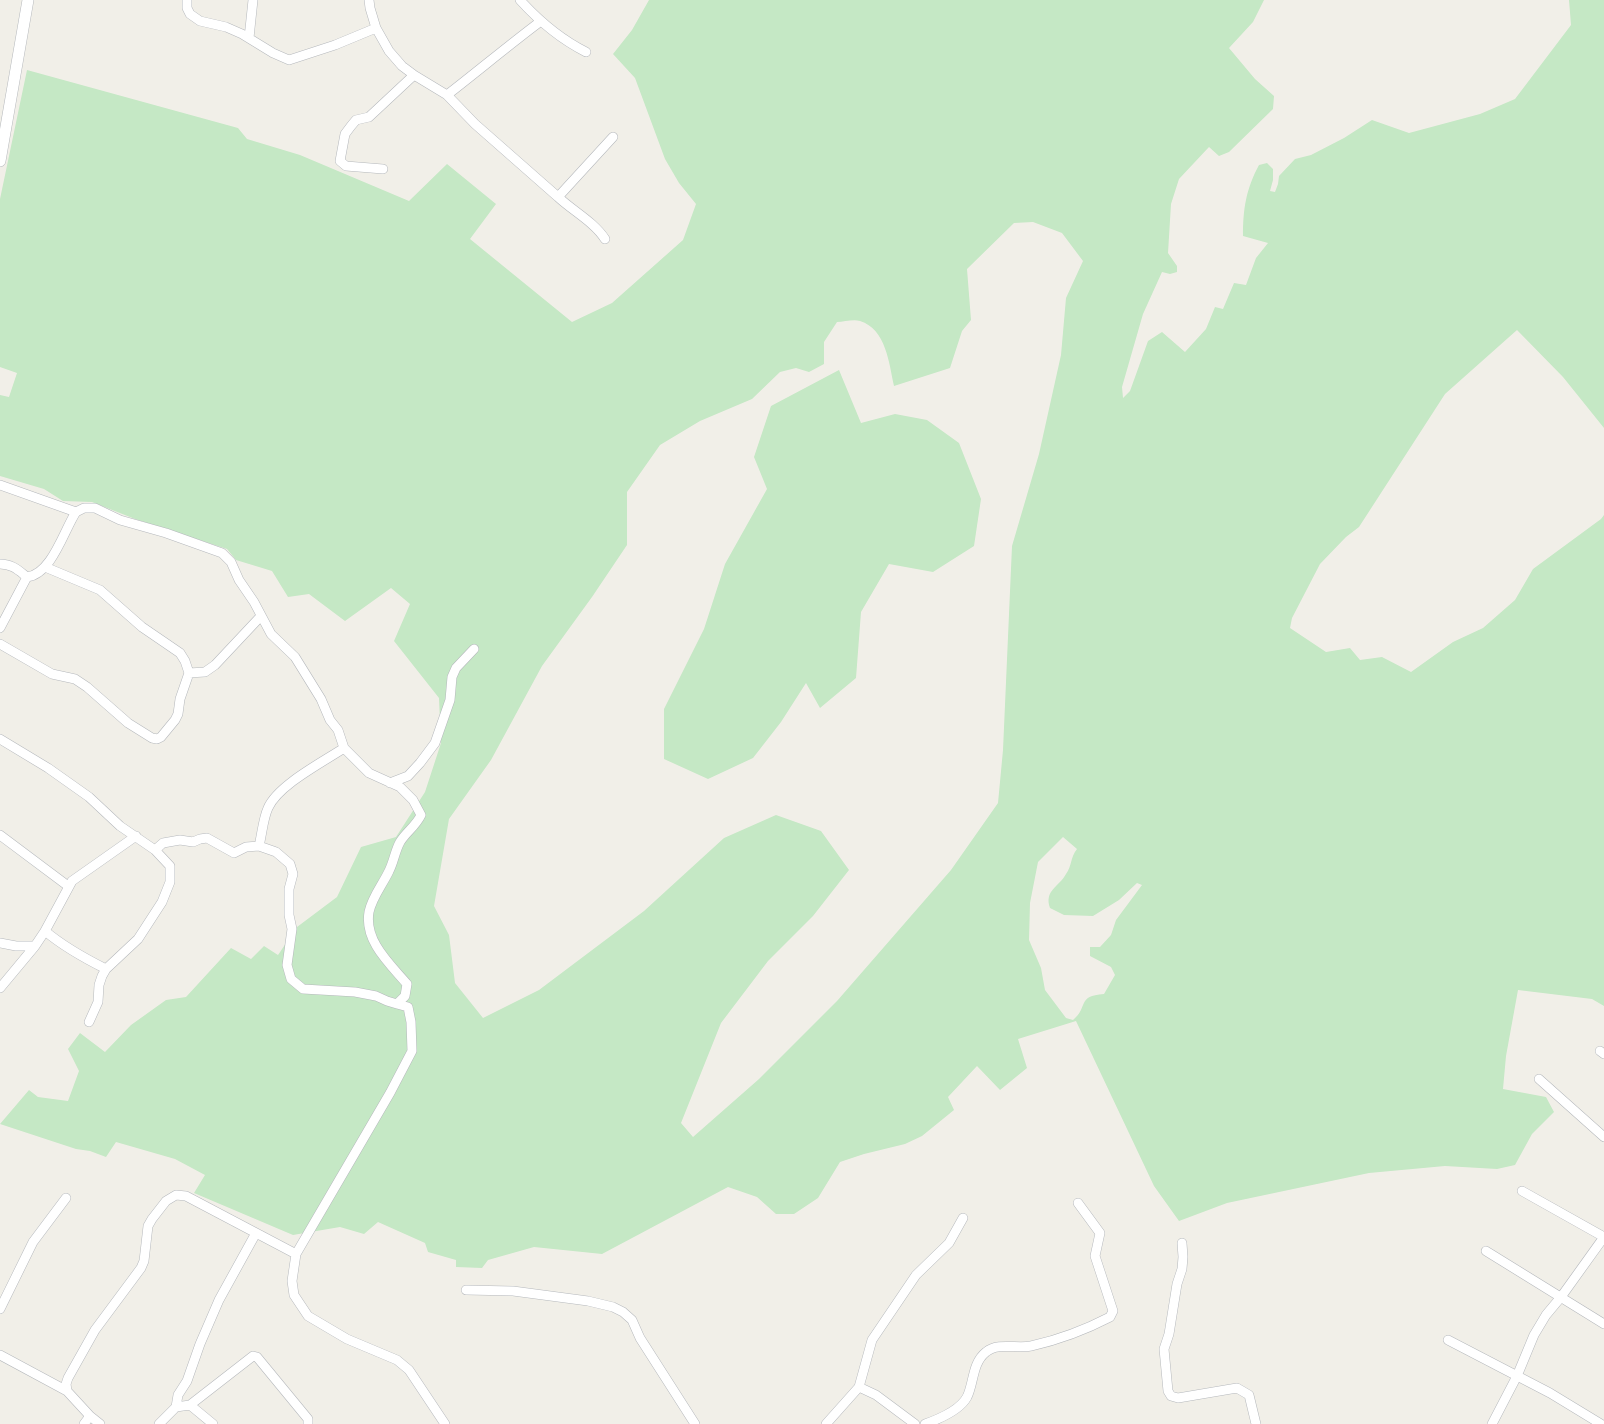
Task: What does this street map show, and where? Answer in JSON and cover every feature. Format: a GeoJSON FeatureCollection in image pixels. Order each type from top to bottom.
{"type":"FeatureCollection","features":[{"type":"Feature","properties":{"kind":"street"},"geometry":{"type":"LineString","coordinates":[[0,161],[28,0]]}},
{"type":"Feature","properties":{"kind":"street"},"geometry":{"type":"LineString","coordinates":[[187,0],[187,8],[190,14],[200,21],[226,27],[289,60],[335,45],[376,28]]}},
{"type":"Feature","properties":{"kind":"street"},"geometry":{"type":"LineString","coordinates":[[249,38],[253,0]]}},
{"type":"Feature","properties":{"kind":"street"},"geometry":{"type":"LineString","coordinates":[[369,0],[376,28],[389,51],[402,66],[414,76],[446,96],[475,124],[575,212],[586,219],[605,238]]}},
{"type":"Feature","properties":{"kind":"street"},"geometry":{"type":"LineString","coordinates":[[520,0],[561,39],[586,52]]}},
{"type":"Feature","properties":{"kind":"street"},"geometry":{"type":"LineString","coordinates":[[446,96],[510,44],[541,22]]}},
{"type":"Feature","properties":{"kind":"street"},"geometry":{"type":"LineString","coordinates":[[383,169],[346,166],[340,160],[345,134],[356,120],[368,117],[414,76]]}},
{"type":"Feature","properties":{"kind":"street"},"geometry":{"type":"LineString","coordinates":[[558,197],[614,137]]}},
{"type":"Feature","properties":{"kind":"street"},"geometry":{"type":"LineString","coordinates":[[0,485],[76,512]]}},
{"type":"Feature","properties":{"kind":"street"},"geometry":{"type":"LineString","coordinates":[[0,628],[27,577],[37,574],[46,567],[76,512],[84,508],[95,508],[120,520],[166,533],[222,553],[231,562],[239,580],[271,634],[295,658],[321,699],[330,720],[338,730],[344,748],[369,773],[400,787],[413,800],[421,814],[418,822],[400,842],[389,872],[380,886],[369,912],[370,926],[376,947],[407,984],[405,996],[397,1004]]}},
{"type":"Feature","properties":{"kind":"street"},"geometry":{"type":"LineString","coordinates":[[0,564],[13,566],[27,577]]}},
{"type":"Feature","properties":{"kind":"street"},"geometry":{"type":"LineString","coordinates":[[0,644],[52,674],[76,679],[87,686],[128,723],[141,732],[157,739],[161,737],[178,714],[180,699],[189,673],[186,661],[180,653],[142,627],[100,590],[46,567]]}},
{"type":"Feature","properties":{"kind":"street"},"geometry":{"type":"LineString","coordinates":[[189,673],[205,672],[215,665],[261,616]]}},
{"type":"Feature","properties":{"kind":"street"},"geometry":{"type":"LineString","coordinates":[[390,783],[408,776],[435,743],[450,700],[452,677],[456,668],[474,649]]}},
{"type":"Feature","properties":{"kind":"street"},"geometry":{"type":"LineString","coordinates":[[0,739],[69,782],[89,797],[120,826],[155,850],[170,866],[170,882],[162,902],[138,938],[106,969],[99,985],[98,1002],[89,1022]]}},
{"type":"Feature","properties":{"kind":"street"},"geometry":{"type":"LineString","coordinates":[[259,846],[268,808],[280,793],[296,779],[344,748]]}},
{"type":"Feature","properties":{"kind":"street"},"geometry":{"type":"LineString","coordinates":[[0,835],[68,886]]}},
{"type":"Feature","properties":{"kind":"street"},"geometry":{"type":"LineString","coordinates":[[0,988],[46,931],[72,881],[136,836]]}},
{"type":"Feature","properties":{"kind":"street"},"geometry":{"type":"LineString","coordinates":[[155,850],[163,843],[180,840],[193,842],[207,838],[234,853],[246,847],[259,846],[276,852],[290,864],[293,874],[289,889],[289,915],[292,929],[287,965],[291,979],[304,989],[355,992],[376,996],[408,1007],[411,1022],[412,1051],[390,1093],[296,1254],[292,1281],[294,1295],[308,1316],[347,1339],[397,1360],[408,1370],[444,1424]]}},
{"type":"Feature","properties":{"kind":"street"},"geometry":{"type":"LineString","coordinates":[[46,931],[62,945],[106,969]]}},
{"type":"Feature","properties":{"kind":"street"},"geometry":{"type":"LineString","coordinates":[[0,943],[16,946],[35,946]]}},
{"type":"Feature","properties":{"kind":"street"},"geometry":{"type":"LineString","coordinates":[[1539,1080],[1604,1137]]}},
{"type":"Feature","properties":{"kind":"street"},"geometry":{"type":"LineString","coordinates":[[1492,1424],[1517,1376],[1534,1335],[1546,1315],[1604,1237],[1522,1191]]}},
{"type":"Feature","properties":{"kind":"street"},"geometry":{"type":"LineString","coordinates":[[66,1391],[68,1378],[94,1330],[141,1268],[144,1261],[148,1226],[166,1201],[176,1195],[186,1196],[296,1254]]}},
{"type":"Feature","properties":{"kind":"street"},"geometry":{"type":"LineString","coordinates":[[0,1309],[33,1242],[66,1198]]}},
{"type":"Feature","properties":{"kind":"street"},"geometry":{"type":"LineString","coordinates":[[926,1424],[959,1406],[966,1398],[973,1374],[986,1351],[998,1346],[1030,1346],[1084,1331],[1110,1317],[1113,1311],[1095,1256],[1100,1233],[1078,1202]]}},
{"type":"Feature","properties":{"kind":"street"},"geometry":{"type":"LineString","coordinates":[[826,1424],[859,1387],[872,1340],[916,1275],[949,1243],[963,1218]]}},
{"type":"Feature","properties":{"kind":"street"},"geometry":{"type":"LineString","coordinates":[[176,1408],[178,1395],[187,1381],[200,1344],[219,1300],[256,1233]]}},
{"type":"Feature","properties":{"kind":"street"},"geometry":{"type":"LineString","coordinates":[[1182,1243],[1182,1269],[1176,1284],[1169,1334],[1164,1349],[1168,1391],[1171,1396],[1178,1398],[1237,1388],[1249,1396],[1256,1424]]}},
{"type":"Feature","properties":{"kind":"street"},"geometry":{"type":"LineString","coordinates":[[1486,1250],[1604,1324]]}},
{"type":"Feature","properties":{"kind":"street"},"geometry":{"type":"LineString","coordinates":[[466,1290],[513,1291],[588,1301],[613,1307],[623,1312],[632,1320],[640,1338],[695,1424]]}},
{"type":"Feature","properties":{"kind":"street"},"geometry":{"type":"LineString","coordinates":[[1448,1340],[1550,1393],[1601,1424]]}},
{"type":"Feature","properties":{"kind":"street"},"geometry":{"type":"LineString","coordinates":[[0,1355],[66,1391],[100,1424]]}},
{"type":"Feature","properties":{"kind":"street"},"geometry":{"type":"LineString","coordinates":[[159,1424],[176,1408],[190,1405],[253,1356],[257,1357],[308,1419],[308,1424]]}},
{"type":"Feature","properties":{"kind":"street"},"geometry":{"type":"LineString","coordinates":[[859,1387],[876,1395],[915,1424]]}},
{"type":"Feature","properties":{"kind":"street"},"geometry":{"type":"LineString","coordinates":[[190,1405],[213,1424]]}},
{"type":"Feature","properties":{"kind":"street"},"geometry":{"type":"LineString","coordinates":[[84,1424],[90,1416]]}},
{"type":"Feature","properties":{"kind":"green space"},"geometry":{"type":"Polygon","coordinates":[[[649,0],[1264,0],[1253,22],[1229,48],[1255,79],[1274,96],[1273,109],[1229,152],[1219,156],[1209,147],[1179,179],[1171,204],[1168,253],[1177,266],[1177,272],[1170,274],[1162,272],[1143,314],[1122,387],[1123,398],[1130,391],[1148,341],[1162,332],[1185,352],[1206,329],[1215,307],[1223,309],[1234,283],[1246,285],[1256,258],[1268,243],[1243,236],[1246,199],[1259,165],[1267,163],[1273,169],[1270,191],[1275,192],[1279,176],[1295,159],[1311,155],[1344,138],[1372,120],[1409,133],[1480,114],[1515,99],[1571,25],[1569,0],[1604,0],[1604,428],[1563,377],[1517,330],[1445,394],[1359,527],[1346,537],[1320,564],[1292,618],[1290,628],[1326,652],[1350,648],[1360,660],[1382,657],[1411,672],[1453,642],[1483,628],[1515,600],[1533,569],[1604,515],[1604,1006],[1592,999],[1518,990],[1506,1056],[1503,1089],[1546,1097],[1554,1112],[1532,1134],[1515,1165],[1497,1169],[1445,1166],[1369,1173],[1227,1203],[1179,1221],[1154,1186],[1076,1021],[1018,1039],[1027,1068],[1000,1090],[977,1066],[948,1097],[954,1110],[922,1136],[905,1144],[840,1162],[818,1198],[794,1214],[776,1214],[757,1197],[728,1187],[602,1254],[534,1247],[488,1260],[482,1268],[456,1267],[456,1260],[428,1252],[425,1243],[378,1222],[364,1234],[340,1227],[293,1235],[194,1193],[205,1175],[175,1159],[116,1142],[106,1157],[0,1124],[29,1090],[38,1097],[68,1101],[79,1071],[68,1049],[80,1033],[105,1052],[131,1025],[166,1000],[186,997],[231,948],[251,959],[264,946],[278,955],[297,927],[337,897],[361,847],[396,837],[425,792],[441,743],[439,698],[394,641],[410,604],[391,588],[345,621],[309,594],[288,597],[272,571],[236,560],[227,549],[135,519],[92,502],[63,501],[44,489],[0,476],[0,395],[9,397],[17,373],[0,367],[0,199],[27,70],[238,128],[247,139],[300,155],[409,201],[447,164],[496,204],[470,239],[572,322],[612,303],[683,240],[696,204],[679,183],[665,159],[635,78],[613,54],[632,30],[649,0]],[[1033,222],[1014,223],[967,269],[971,320],[962,331],[950,368],[894,386],[888,357],[876,331],[860,321],[837,322],[824,342],[824,364],[809,372],[796,368],[780,372],[752,399],[700,421],[660,445],[627,492],[627,545],[542,666],[491,760],[449,819],[434,906],[449,935],[455,983],[483,1018],[539,990],[644,911],[724,838],[776,815],[821,831],[849,870],[813,916],[768,961],[721,1023],[681,1123],[693,1137],[759,1079],[837,1001],[951,870],[998,803],[1003,750],[1012,546],[1039,454],[1061,355],[1066,298],[1083,261],[1062,233],[1033,222]],[[1063,837],[1038,862],[1030,903],[1029,940],[1041,968],[1045,990],[1066,1018],[1073,1020],[1081,1011],[1086,1000],[1095,995],[1104,994],[1115,975],[1111,967],[1090,956],[1090,947],[1100,947],[1111,935],[1116,920],[1142,885],[1137,883],[1119,900],[1093,916],[1064,915],[1050,908],[1049,897],[1068,871],[1077,849],[1063,837]]]}},
{"type":"Feature","properties":{"kind":"green space"},"geometry":{"type":"Polygon","coordinates":[[[839,370],[861,423],[895,414],[927,420],[959,443],[981,499],[974,546],[933,572],[889,564],[861,612],[856,678],[820,708],[806,683],[781,722],[753,758],[708,779],[664,759],[664,709],[704,629],[725,564],[767,489],[754,457],[771,406],[839,370]]]}}]}
